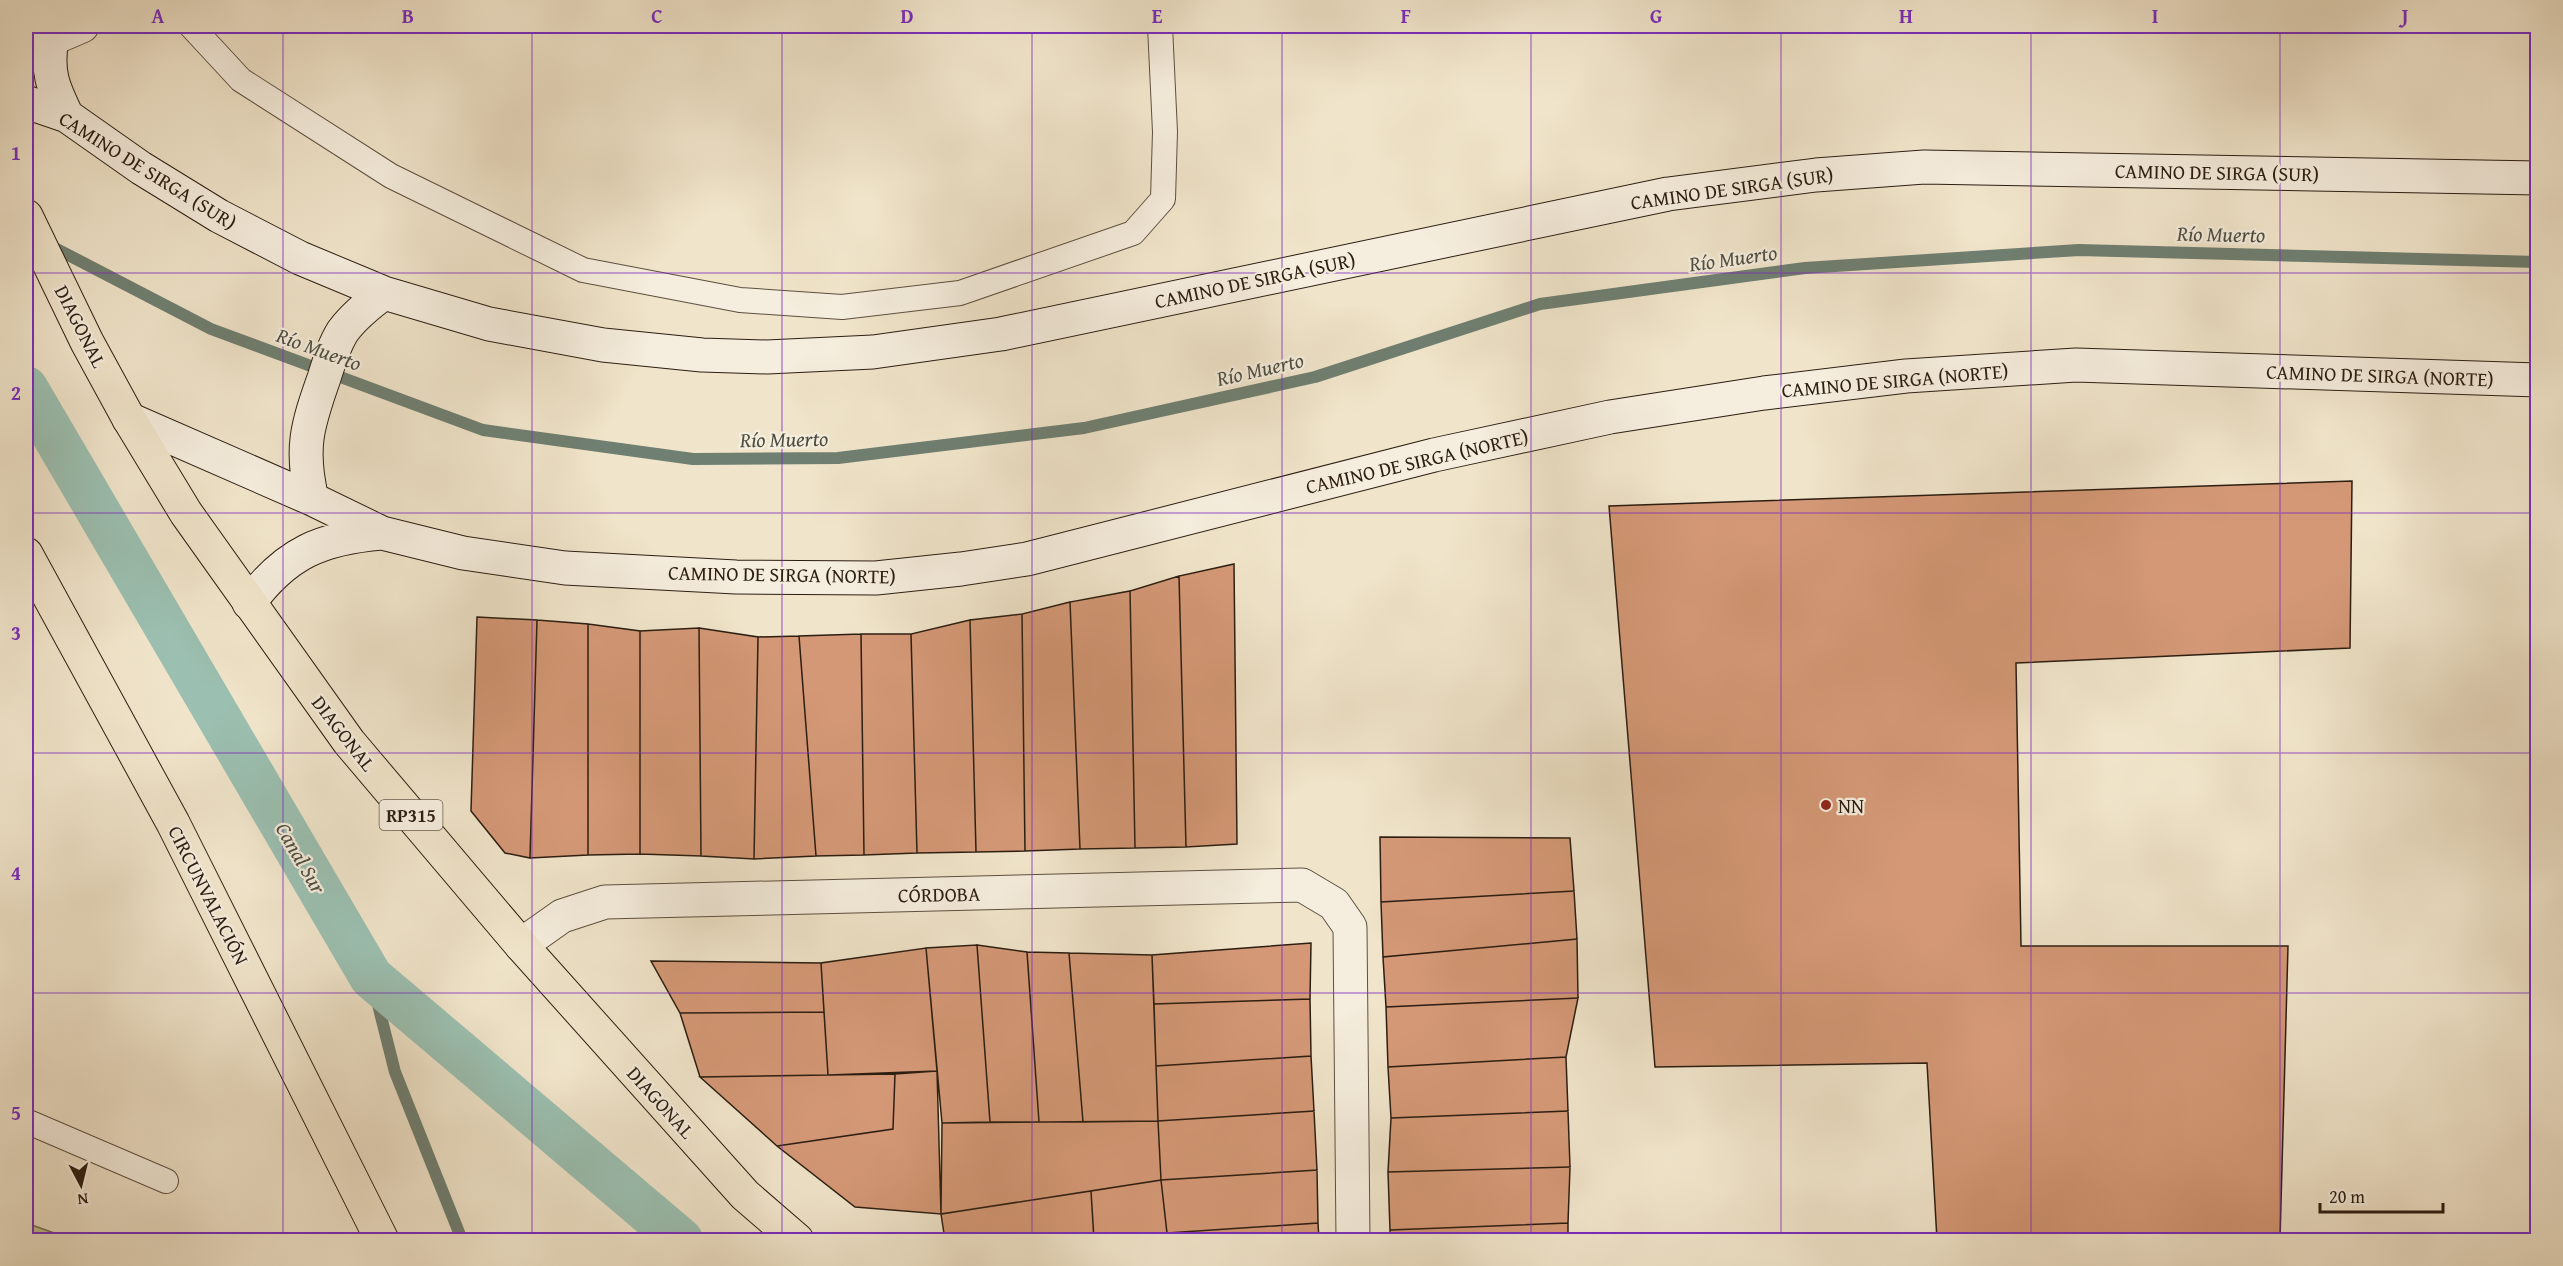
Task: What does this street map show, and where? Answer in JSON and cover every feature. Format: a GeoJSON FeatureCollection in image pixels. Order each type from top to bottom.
{"type":"FeatureCollection","features":[{"type":"Feature","properties":{"kind":"main road"},"geometry":{"type":"LineString","coordinates":[[67,116],[54,90],[39,45],[82,26]]}},
{"type":"Feature","properties":{"kind":"main road","name":"CAMINO DE SIRGA (SUR)"},"geometry":{"type":"LineString","coordinates":[[26,102],[67,116],[141,168],[219,216],[300,258],[384,293],[489,324],[603,345],[734,356],[873,352],[1000,334],[1668,194],[1816,175],[1924,167],[2538,178]]}},
{"type":"Feature","properties":{"kind":"main road","name":"DIAGONAL"},"geometry":{"type":"LineString","coordinates":[[26,216],[87,342],[129,419],[186,513],[349,742],[521,945],[745,1195],[797,1240]]}},
{"type":"Feature","properties":{"kind":"main road"},"geometry":{"type":"LineString","coordinates":[[312,500],[306,475],[305,449],[308,424],[335,346],[355,317],[384,293]]}},
{"type":"Feature","properties":{"kind":"main road","name":"CAMINO DE SIRGA (NORTE)"},"geometry":{"type":"LineString","coordinates":[[129,419],[382,533],[463,553],[564,568],[736,577],[876,579],[1027,559],[1434,455],[1610,417],[1764,393],[1906,376],[2076,365],[2538,380]]}},
{"type":"Feature","properties":{"kind":"main road"},"geometry":{"type":"LineString","coordinates":[[249,603],[266,580],[291,560],[320,544],[350,536],[382,533]]}},
{"type":"Feature","properties":{"kind":"main road","name":"CIRCUNVALACIÓN"},"geometry":{"type":"LineString","coordinates":[[26,554],[173,823],[382,1240]]}},
{"type":"Feature","properties":{"kind":"main road","name":"CÓRDOBA"},"geometry":{"type":"LineString","coordinates":[[521,945],[562,916],[605,902],[1302,885],[1334,904],[1350,927],[1353,1240]]}},
{"type":"Feature","properties":{"kind":"lane"},"geometry":{"type":"LineString","coordinates":[[191,26],[241,80],[391,176],[583,270],[740,300],[842,307],[960,293],[1133,232],[1163,199],[1165,132],[1160,26]]}},
{"type":"Feature","properties":{"kind":"lane"},"geometry":{"type":"LineString","coordinates":[[26,1121],[166,1181]]}},
{"type":"Feature","properties":{"kind":"green space"},"geometry":{"type":"Polygon","coordinates":[[[26,1223],[74,1240],[26,1240],[26,1223]]]}},
{"type":"Feature","properties":{"kind":"building","name":"NN"},"geometry":{"type":"Polygon","coordinates":[[[2352,481],[2350,648],[2016,663],[2021,946],[2288,946],[2280,1240],[1937,1240],[1927,1063],[1655,1067],[1609,506],[2352,481]]]}},
{"type":"Feature","properties":{"kind":"building"},"geometry":{"type":"Polygon","coordinates":[[[1234,564],[1237,844],[1186,847],[1179,576],[1234,564]]]}},
{"type":"Feature","properties":{"kind":"building"},"geometry":{"type":"Polygon","coordinates":[[[1179,576],[1186,847],[1135,848],[1130,591],[1179,576]]]}},
{"type":"Feature","properties":{"kind":"building"},"geometry":{"type":"Polygon","coordinates":[[[1130,591],[1135,848],[1080,849],[1070,602],[1130,591]]]}},
{"type":"Feature","properties":{"kind":"building"},"geometry":{"type":"Polygon","coordinates":[[[1070,602],[1080,849],[1025,851],[1022,614],[1070,602]]]}},
{"type":"Feature","properties":{"kind":"building"},"geometry":{"type":"Polygon","coordinates":[[[1022,614],[1025,851],[976,852],[970,620],[1022,614]]]}},
{"type":"Feature","properties":{"kind":"building"},"geometry":{"type":"Polygon","coordinates":[[[477,617],[537,620],[530,858],[505,853],[471,811],[477,617]]]}},
{"type":"Feature","properties":{"kind":"building"},"geometry":{"type":"Polygon","coordinates":[[[537,620],[588,624],[588,855],[530,858],[537,620]]]}},
{"type":"Feature","properties":{"kind":"building"},"geometry":{"type":"Polygon","coordinates":[[[970,620],[976,852],[917,853],[911,634],[970,620]]]}},
{"type":"Feature","properties":{"kind":"building"},"geometry":{"type":"Polygon","coordinates":[[[588,624],[640,631],[640,854],[588,855],[588,624]]]}},
{"type":"Feature","properties":{"kind":"building"},"geometry":{"type":"Polygon","coordinates":[[[699,628],[758,637],[754,859],[701,856],[699,628]]]}},
{"type":"Feature","properties":{"kind":"building"},"geometry":{"type":"Polygon","coordinates":[[[699,628],[701,856],[640,854],[640,631],[699,628]]]}},
{"type":"Feature","properties":{"kind":"building"},"geometry":{"type":"Polygon","coordinates":[[[861,634],[911,634],[917,853],[864,855],[861,634]]]}},
{"type":"Feature","properties":{"kind":"building"},"geometry":{"type":"Polygon","coordinates":[[[861,634],[864,855],[816,856],[799,636],[861,634]]]}},
{"type":"Feature","properties":{"kind":"building"},"geometry":{"type":"Polygon","coordinates":[[[799,636],[816,856],[754,859],[758,637],[799,636]]]}},
{"type":"Feature","properties":{"kind":"building"},"geometry":{"type":"Polygon","coordinates":[[[1380,837],[1570,838],[1574,891],[1381,902],[1380,837]]]}},
{"type":"Feature","properties":{"kind":"building"},"geometry":{"type":"Polygon","coordinates":[[[1574,891],[1577,939],[1383,957],[1381,902],[1574,891]]]}},
{"type":"Feature","properties":{"kind":"building"},"geometry":{"type":"Polygon","coordinates":[[[1577,939],[1578,998],[1386,1007],[1383,957],[1577,939]]]}},
{"type":"Feature","properties":{"kind":"building"},"geometry":{"type":"Polygon","coordinates":[[[1311,943],[1310,999],[1154,1004],[1152,955],[1311,943]]]}},
{"type":"Feature","properties":{"kind":"building"},"geometry":{"type":"Polygon","coordinates":[[[977,945],[1027,952],[1039,1122],[990,1122],[977,945]]]}},
{"type":"Feature","properties":{"kind":"building"},"geometry":{"type":"Polygon","coordinates":[[[977,945],[990,1122],[942,1123],[926,948],[977,945]]]}},
{"type":"Feature","properties":{"kind":"building"},"geometry":{"type":"Polygon","coordinates":[[[926,948],[937,1071],[828,1075],[821,963],[926,948]]]}},
{"type":"Feature","properties":{"kind":"building"},"geometry":{"type":"Polygon","coordinates":[[[1027,952],[1069,953],[1083,1122],[1039,1122],[1027,952]]]}},
{"type":"Feature","properties":{"kind":"building"},"geometry":{"type":"Polygon","coordinates":[[[1069,953],[1152,955],[1158,1121],[1083,1122],[1069,953]]]}},
{"type":"Feature","properties":{"kind":"building"},"geometry":{"type":"Polygon","coordinates":[[[651,961],[821,963],[824,1012],[680,1013],[651,961]]]}},
{"type":"Feature","properties":{"kind":"building"},"geometry":{"type":"Polygon","coordinates":[[[1578,998],[1566,1057],[1388,1067],[1386,1007],[1578,998]]]}},
{"type":"Feature","properties":{"kind":"building"},"geometry":{"type":"Polygon","coordinates":[[[1310,999],[1311,1056],[1156,1066],[1154,1004],[1310,999]]]}},
{"type":"Feature","properties":{"kind":"building"},"geometry":{"type":"Polygon","coordinates":[[[824,1012],[828,1075],[700,1077],[680,1013],[824,1012]]]}},
{"type":"Feature","properties":{"kind":"building"},"geometry":{"type":"Polygon","coordinates":[[[1311,1056],[1314,1111],[1158,1121],[1156,1066],[1311,1056]]]}},
{"type":"Feature","properties":{"kind":"building"},"geometry":{"type":"Polygon","coordinates":[[[1566,1057],[1568,1111],[1391,1118],[1388,1067],[1566,1057]]]}},
{"type":"Feature","properties":{"kind":"building"},"geometry":{"type":"Polygon","coordinates":[[[937,1071],[941,1214],[855,1207],[777,1146],[893,1129],[895,1074],[937,1071]]]}},
{"type":"Feature","properties":{"kind":"building"},"geometry":{"type":"Polygon","coordinates":[[[895,1074],[893,1129],[777,1146],[700,1077],[895,1074]]]}},
{"type":"Feature","properties":{"kind":"building"},"geometry":{"type":"Polygon","coordinates":[[[1314,1111],[1317,1170],[1161,1180],[1158,1121],[1314,1111]]]}},
{"type":"Feature","properties":{"kind":"building"},"geometry":{"type":"Polygon","coordinates":[[[1568,1111],[1570,1167],[1388,1172],[1391,1118],[1568,1111]]]}},
{"type":"Feature","properties":{"kind":"building"},"geometry":{"type":"Polygon","coordinates":[[[1158,1121],[1161,1180],[941,1214],[942,1123],[1158,1121]]]}},
{"type":"Feature","properties":{"kind":"building"},"geometry":{"type":"Polygon","coordinates":[[[1570,1167],[1568,1223],[1390,1230],[1388,1172],[1570,1167]]]}},
{"type":"Feature","properties":{"kind":"building"},"geometry":{"type":"Polygon","coordinates":[[[1317,1170],[1318,1223],[1167,1233],[1161,1180],[1317,1170]]]}},
{"type":"Feature","properties":{"kind":"building"},"geometry":{"type":"Polygon","coordinates":[[[1161,1180],[1167,1233],[1144,1236],[1144,1240],[1094,1240],[1091,1191],[1161,1180]]]}},
{"type":"Feature","properties":{"kind":"building"},"geometry":{"type":"Polygon","coordinates":[[[1091,1191],[1094,1240],[945,1240],[941,1214],[1091,1191]]]}},
{"type":"Feature","properties":{"kind":"building"},"geometry":{"type":"Polygon","coordinates":[[[1318,1223],[1319,1240],[1144,1240],[1144,1236],[1167,1233],[1318,1223]]]}},
{"type":"Feature","properties":{"kind":"building"},"geometry":{"type":"Polygon","coordinates":[[[1568,1223],[1568,1240],[1390,1240],[1390,1230],[1568,1223]]]}},
{"type":"Feature","properties":{"kind":"waterway","name":"Río Muerto"},"geometry":{"type":"LineString","coordinates":[[49,245],[211,329],[483,430],[693,459],[838,458],[1084,428],[1315,377],[1540,304],[1805,268],[2079,250],[2538,262]]}},
{"type":"Feature","properties":{"kind":"waterway","name":"Canal Sur"},"geometry":{"type":"LineString","coordinates":[[26,388],[371,977],[681,1240]]}},
{"type":"Feature","properties":{"kind":"waterway"},"geometry":{"type":"LineString","coordinates":[[371,977],[395,1072],[462,1240]]}},
{"type":"Feature","properties":{"kind":"place","name":"NN"},"geometry":{"type":"Point","coordinates":[1826,805]}}]}
